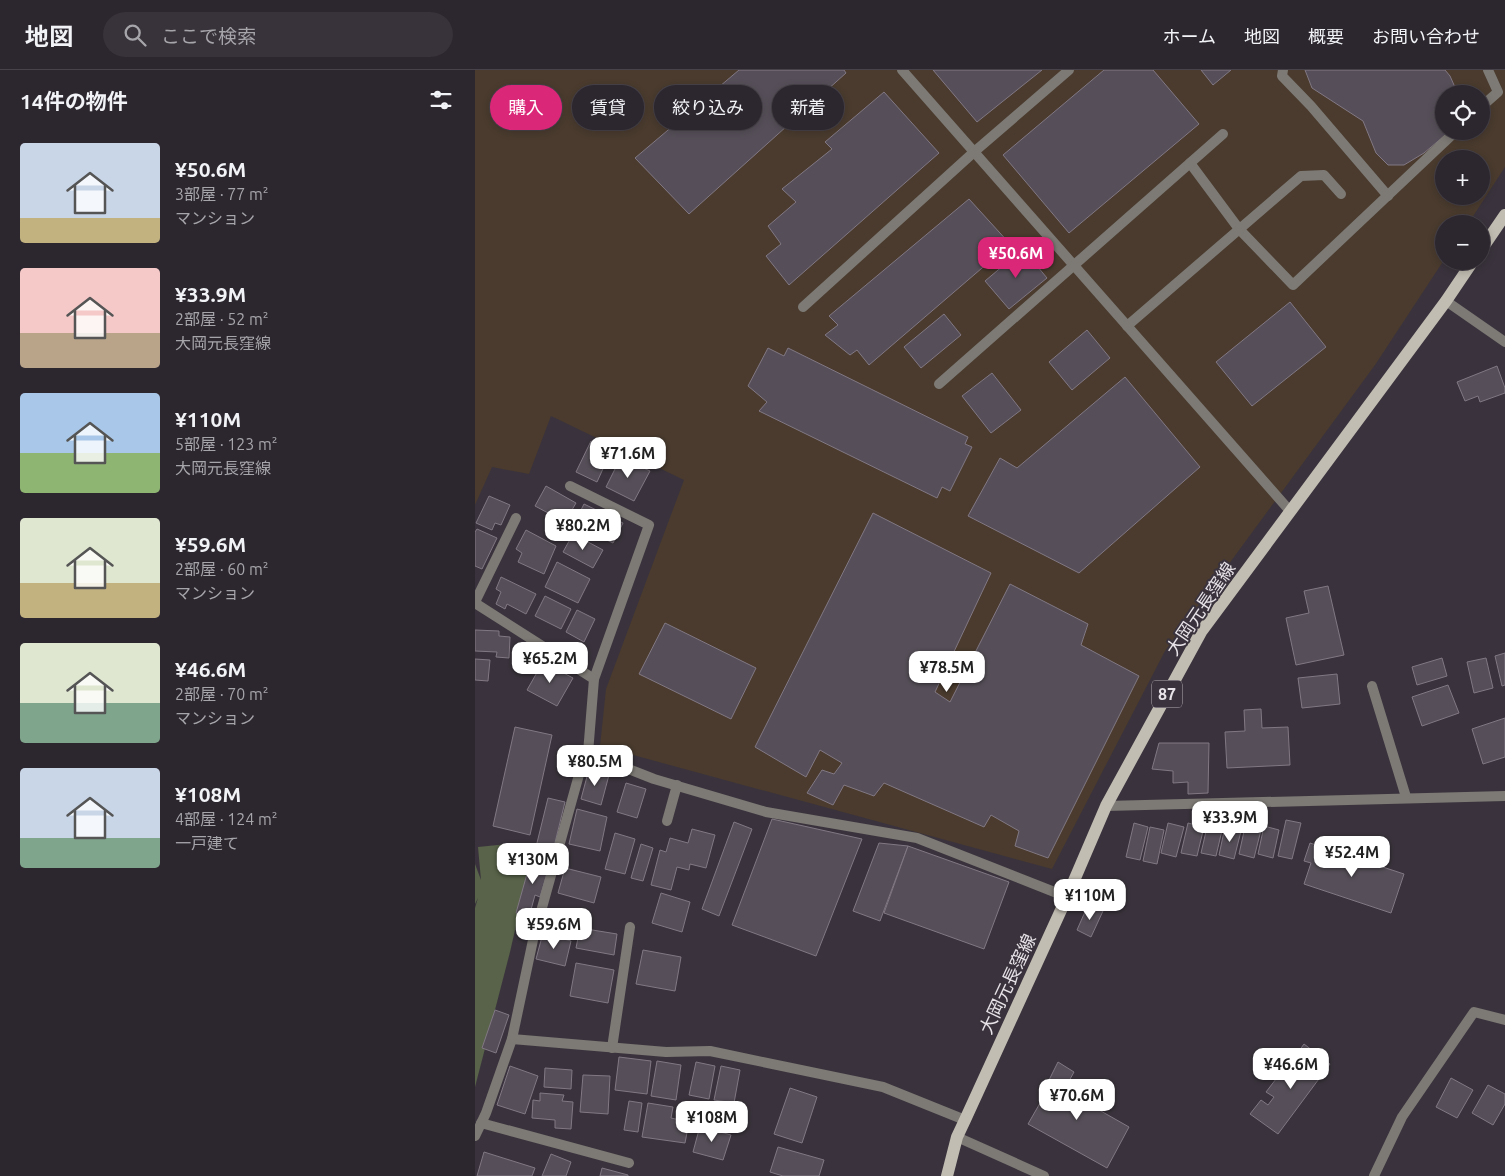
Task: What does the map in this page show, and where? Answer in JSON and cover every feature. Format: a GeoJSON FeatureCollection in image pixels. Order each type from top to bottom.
{"type":"FeatureCollection","features":[{"type":"Feature","properties":{"kind":"main road"},"geometry":{"type":"LineString","coordinates":[[1490,237],[1505,215]]}},
{"type":"Feature","properties":{"kind":"main road","name":"大岡元長窪線"},"geometry":{"type":"LineString","coordinates":[[947,1176],[957,1137],[1067,897],[1106,806],[1201,632],[1467,270]]}},
{"type":"Feature","properties":{"kind":"street"},"geometry":{"type":"LineString","coordinates":[[902,70],[1291,512]]}},
{"type":"Feature","properties":{"kind":"street"},"geometry":{"type":"LineString","coordinates":[[803,307],[1069,70]]}},
{"type":"Feature","properties":{"kind":"street"},"geometry":{"type":"LineString","coordinates":[[1283,70],[1282,76],[1311,106],[1388,196]]}},
{"type":"Feature","properties":{"kind":"street"},"geometry":{"type":"LineString","coordinates":[[1488,70],[1498,92],[1490,100]]}},
{"type":"Feature","properties":{"kind":"street"},"geometry":{"type":"LineString","coordinates":[[939,384],[1223,134]]}},
{"type":"Feature","properties":{"kind":"street"},"geometry":{"type":"LineString","coordinates":[[1190,163],[1239,229],[1293,285],[1447,140]]}},
{"type":"Feature","properties":{"kind":"street"},"geometry":{"type":"LineString","coordinates":[[1127,326],[1301,176],[1324,175],[1341,194]]}},
{"type":"Feature","properties":{"kind":"street"},"geometry":{"type":"LineString","coordinates":[[1446,301],[1505,342]]}},
{"type":"Feature","properties":{"kind":"street"},"geometry":{"type":"LineString","coordinates":[[475,1136],[486,1113],[512,1039],[533,940],[582,764],[588,753],[594,679],[649,525],[570,486]]}},
{"type":"Feature","properties":{"kind":"street"},"geometry":{"type":"LineString","coordinates":[[516,518],[475,603],[594,679]]}},
{"type":"Feature","properties":{"kind":"street"},"geometry":{"type":"LineString","coordinates":[[1372,686],[1406,797]]}},
{"type":"Feature","properties":{"kind":"street"},"geometry":{"type":"LineString","coordinates":[[588,753],[677,786],[766,812],[917,838],[1067,897]]}},
{"type":"Feature","properties":{"kind":"street"},"geometry":{"type":"LineString","coordinates":[[667,821],[677,786]]}},
{"type":"Feature","properties":{"kind":"street"},"geometry":{"type":"LineString","coordinates":[[1106,806],[1505,796]]}},
{"type":"Feature","properties":{"kind":"street"},"geometry":{"type":"LineString","coordinates":[[612,1048],[630,927]]}},
{"type":"Feature","properties":{"kind":"street"},"geometry":{"type":"LineString","coordinates":[[1374,1176],[1402,1116],[1474,1012],[1505,1020]]}},
{"type":"Feature","properties":{"kind":"street"},"geometry":{"type":"LineString","coordinates":[[512,1039],[666,1052],[710,1051],[883,1087],[965,1120]]}},
{"type":"Feature","properties":{"kind":"street"},"geometry":{"type":"LineString","coordinates":[[481,1123],[629,1163]]}},
{"type":"Feature","properties":{"kind":"street"},"geometry":{"type":"LineString","coordinates":[[957,1137],[1044,1176]]}},
{"type":"Feature","properties":{"kind":"shaded area"},"geometry":{"type":"Polygon","coordinates":[[[475,70],[1505,70],[1505,167],[1490,190],[1490,150],[1435,150],[1435,205],[1480,205],[1474,215],[1435,215],[1435,270],[1437,270],[1375,365],[1165,651],[1052,869],[600,746],[606,689],[684,480],[551,416],[529,474],[492,467],[475,505],[475,70]]]}},
{"type":"Feature","properties":{"kind":"green space"},"geometry":{"type":"Polygon","coordinates":[[[517,843],[532,856],[510,952],[475,1087],[475,908],[478,898],[475,904],[475,864],[481,880],[478,847],[517,843]]]}},
{"type":"Feature","properties":{"kind":"building"},"geometry":{"type":"Polygon","coordinates":[[[739,70],[844,70],[846,73],[833,85],[772,85],[772,130],[783,130],[689,214],[635,158],[668,130],[762,130],[762,85],[721,85],[739,70]]]}},
{"type":"Feature","properties":{"kind":"building"},"geometry":{"type":"Polygon","coordinates":[[[933,70],[1042,70],[977,122],[933,70]]]}},
{"type":"Feature","properties":{"kind":"building"},"geometry":{"type":"Polygon","coordinates":[[[1104,70],[1153,70],[1199,124],[1069,233],[1003,155],[1104,70]]]}},
{"type":"Feature","properties":{"kind":"building"},"geometry":{"type":"Polygon","coordinates":[[[1201,70],[1231,70],[1213,85],[1201,70]]]}},
{"type":"Feature","properties":{"kind":"building"},"geometry":{"type":"Polygon","coordinates":[[[1305,70],[1445,70],[1454,85],[1435,85],[1435,140],[1439,140],[1424,153],[1404,165],[1388,165],[1376,153],[1363,121],[1312,88],[1305,70]]]}},
{"type":"Feature","properties":{"kind":"building"},"geometry":{"type":"Polygon","coordinates":[[[884,92],[939,153],[789,285],[766,256],[781,244],[768,226],[796,202],[782,189],[832,149],[825,142],[839,130],[844,130],[844,126],[884,92]]]}},
{"type":"Feature","properties":{"kind":"building"},"geometry":{"type":"Polygon","coordinates":[[[969,199],[1010,244],[869,365],[857,350],[850,355],[825,335],[838,325],[829,316],[969,199]]]}},
{"type":"Feature","properties":{"kind":"building"},"geometry":{"type":"Polygon","coordinates":[[[1023,249],[1047,278],[1009,309],[985,281],[1023,249]]]}},
{"type":"Feature","properties":{"kind":"building"},"geometry":{"type":"Polygon","coordinates":[[[1290,302],[1326,347],[1252,406],[1216,362],[1290,302]]]}},
{"type":"Feature","properties":{"kind":"building"},"geometry":{"type":"Polygon","coordinates":[[[944,314],[961,335],[921,368],[904,347],[944,314]]]}},
{"type":"Feature","properties":{"kind":"building"},"geometry":{"type":"Polygon","coordinates":[[[1087,330],[1110,358],[1072,390],[1049,362],[1087,330]]]}},
{"type":"Feature","properties":{"kind":"building"},"geometry":{"type":"Polygon","coordinates":[[[768,348],[784,356],[788,348],[968,437],[965,444],[972,447],[950,491],[942,487],[937,498],[759,411],[767,402],[748,386],[768,348]]]}},
{"type":"Feature","properties":{"kind":"building"},"geometry":{"type":"Polygon","coordinates":[[[1497,366],[1505,393],[1480,402],[1478,396],[1465,401],[1457,382],[1497,366]]]}},
{"type":"Feature","properties":{"kind":"building"},"geometry":{"type":"Polygon","coordinates":[[[992,373],[1021,410],[991,433],[962,396],[992,373]]]}},
{"type":"Feature","properties":{"kind":"building"},"geometry":{"type":"Polygon","coordinates":[[[1125,377],[1200,467],[1079,573],[968,516],[1000,458],[1017,468],[1125,377]]]}},
{"type":"Feature","properties":{"kind":"building"},"geometry":{"type":"Polygon","coordinates":[[[591,441],[611,451],[597,482],[576,472],[591,441]]]}},
{"type":"Feature","properties":{"kind":"building"},"geometry":{"type":"Polygon","coordinates":[[[621,457],[650,471],[634,501],[606,487],[621,457]]]}},
{"type":"Feature","properties":{"kind":"building"},"geometry":{"type":"Polygon","coordinates":[[[546,486],[576,503],[565,522],[535,506],[546,486]]]}},
{"type":"Feature","properties":{"kind":"building"},"geometry":{"type":"Polygon","coordinates":[[[489,496],[510,505],[501,525],[495,523],[492,530],[476,523],[489,496]]]}},
{"type":"Feature","properties":{"kind":"building"},"geometry":{"type":"Polygon","coordinates":[[[584,504],[623,523],[613,543],[574,524],[584,504]]]}},
{"type":"Feature","properties":{"kind":"building"},"geometry":{"type":"Polygon","coordinates":[[[873,513],[991,573],[935,692],[950,702],[1010,584],[1088,624],[1081,645],[1139,676],[1048,858],[1015,846],[1019,831],[991,815],[984,827],[884,783],[874,796],[844,785],[833,805],[807,793],[822,770],[834,774],[842,763],[820,750],[806,777],[755,747],[873,513]]]}},
{"type":"Feature","properties":{"kind":"building"},"geometry":{"type":"Polygon","coordinates":[[[477,529],[497,538],[482,569],[475,566],[475,532],[477,529]]]}},
{"type":"Feature","properties":{"kind":"building"},"geometry":{"type":"Polygon","coordinates":[[[526,530],[556,546],[544,574],[518,562],[522,553],[516,549],[526,530]]]}},
{"type":"Feature","properties":{"kind":"building"},"geometry":{"type":"Polygon","coordinates":[[[573,534],[603,550],[593,568],[563,552],[573,534]]]}},
{"type":"Feature","properties":{"kind":"building"},"geometry":{"type":"Polygon","coordinates":[[[557,562],[590,579],[578,603],[545,587],[557,562]]]}},
{"type":"Feature","properties":{"kind":"building"},"geometry":{"type":"Polygon","coordinates":[[[501,577],[536,594],[526,614],[507,604],[505,609],[496,604],[501,592],[496,589],[501,577]]]}},
{"type":"Feature","properties":{"kind":"building"},"geometry":{"type":"Polygon","coordinates":[[[1328,586],[1344,655],[1296,665],[1286,618],[1309,613],[1304,591],[1328,586]]]}},
{"type":"Feature","properties":{"kind":"building"},"geometry":{"type":"Polygon","coordinates":[[[545,596],[571,609],[561,629],[535,616],[545,596]]]}},
{"type":"Feature","properties":{"kind":"building"},"geometry":{"type":"Polygon","coordinates":[[[577,610],[595,619],[584,642],[566,632],[577,610]]]}},
{"type":"Feature","properties":{"kind":"building"},"geometry":{"type":"Polygon","coordinates":[[[665,623],[756,668],[731,719],[639,674],[665,623]]]}},
{"type":"Feature","properties":{"kind":"building"},"geometry":{"type":"Polygon","coordinates":[[[475,630],[499,631],[499,636],[510,637],[509,658],[496,657],[497,652],[475,651],[475,630]]]}},
{"type":"Feature","properties":{"kind":"building"},"geometry":{"type":"Polygon","coordinates":[[[1505,653],[1505,685],[1502,686],[1495,656],[1505,653]]]}},
{"type":"Feature","properties":{"kind":"building"},"geometry":{"type":"Polygon","coordinates":[[[1442,658],[1447,676],[1417,685],[1412,667],[1442,658]]]}},
{"type":"Feature","properties":{"kind":"building"},"geometry":{"type":"Polygon","coordinates":[[[1486,658],[1493,688],[1474,693],[1467,662],[1486,658]]]}},
{"type":"Feature","properties":{"kind":"building"},"geometry":{"type":"Polygon","coordinates":[[[475,659],[490,660],[488,681],[475,680],[475,659]]]}},
{"type":"Feature","properties":{"kind":"building"},"geometry":{"type":"Polygon","coordinates":[[[543,662],[573,678],[557,706],[527,690],[543,662]]]}},
{"type":"Feature","properties":{"kind":"building"},"geometry":{"type":"Polygon","coordinates":[[[1337,674],[1340,704],[1302,708],[1298,678],[1337,674]]]}},
{"type":"Feature","properties":{"kind":"building"},"geometry":{"type":"Polygon","coordinates":[[[1448,685],[1459,713],[1422,726],[1412,697],[1448,685]]]}},
{"type":"Feature","properties":{"kind":"building"},"geometry":{"type":"Polygon","coordinates":[[[1261,709],[1262,728],[1288,727],[1290,765],[1227,768],[1225,732],[1245,731],[1244,710],[1261,709]]]}},
{"type":"Feature","properties":{"kind":"building"},"geometry":{"type":"Polygon","coordinates":[[[1505,718],[1505,757],[1483,764],[1472,729],[1505,718]]]}},
{"type":"Feature","properties":{"kind":"building"},"geometry":{"type":"Polygon","coordinates":[[[515,727],[552,735],[530,835],[493,826],[515,727]]]}},
{"type":"Feature","properties":{"kind":"building"},"geometry":{"type":"Polygon","coordinates":[[[1159,743],[1209,743],[1208,793],[1188,794],[1188,782],[1173,783],[1173,771],[1152,769],[1159,743]]]}},
{"type":"Feature","properties":{"kind":"building"},"geometry":{"type":"Polygon","coordinates":[[[589,769],[609,775],[601,805],[581,799],[589,769]]]}},
{"type":"Feature","properties":{"kind":"building"},"geometry":{"type":"Polygon","coordinates":[[[626,783],[646,789],[637,818],[617,812],[626,783]]]}},
{"type":"Feature","properties":{"kind":"building"},"geometry":{"type":"Polygon","coordinates":[[[548,798],[565,802],[553,851],[536,847],[548,798]]]}},
{"type":"Feature","properties":{"kind":"building"},"geometry":{"type":"Polygon","coordinates":[[[577,809],[607,817],[600,851],[569,844],[577,809]]]}},
{"type":"Feature","properties":{"kind":"building"},"geometry":{"type":"Polygon","coordinates":[[[772,819],[862,839],[816,956],[732,925],[772,819]]]}},
{"type":"Feature","properties":{"kind":"building"},"geometry":{"type":"Polygon","coordinates":[[[1286,820],[1301,823],[1292,859],[1278,856],[1286,820]]]}},
{"type":"Feature","properties":{"kind":"building"},"geometry":{"type":"Polygon","coordinates":[[[734,822],[752,829],[719,916],[702,909],[734,822]]]}},
{"type":"Feature","properties":{"kind":"building"},"geometry":{"type":"Polygon","coordinates":[[[1134,823],[1148,827],[1140,860],[1126,857],[1134,823]]]}},
{"type":"Feature","properties":{"kind":"building"},"geometry":{"type":"Polygon","coordinates":[[[1168,823],[1184,827],[1176,857],[1161,853],[1168,823]]]}},
{"type":"Feature","properties":{"kind":"building"},"geometry":{"type":"Polygon","coordinates":[[[1188,823],[1204,827],[1197,856],[1181,853],[1188,823]]]}},
{"type":"Feature","properties":{"kind":"building"},"geometry":{"type":"Polygon","coordinates":[[[1208,823],[1223,826],[1216,856],[1201,853],[1208,823]]]}},
{"type":"Feature","properties":{"kind":"building"},"geometry":{"type":"Polygon","coordinates":[[[1264,826],[1279,830],[1273,858],[1258,854],[1264,826]]]}},
{"type":"Feature","properties":{"kind":"building"},"geometry":{"type":"Polygon","coordinates":[[[1150,827],[1164,830],[1157,864],[1143,861],[1150,827]]]}},
{"type":"Feature","properties":{"kind":"building"},"geometry":{"type":"Polygon","coordinates":[[[1225,827],[1241,831],[1234,859],[1219,855],[1225,827]]]}},
{"type":"Feature","properties":{"kind":"building"},"geometry":{"type":"Polygon","coordinates":[[[1245,827],[1261,830],[1254,858],[1239,854],[1245,827]]]}},
{"type":"Feature","properties":{"kind":"building"},"geometry":{"type":"Polygon","coordinates":[[[692,829],[715,835],[706,868],[690,864],[689,870],[677,867],[671,890],[651,885],[660,850],[666,852],[670,838],[688,843],[692,829]]]}},
{"type":"Feature","properties":{"kind":"building"},"geometry":{"type":"Polygon","coordinates":[[[615,833],[635,839],[625,874],[605,869],[615,833]]]}},
{"type":"Feature","properties":{"kind":"building"},"geometry":{"type":"Polygon","coordinates":[[[879,843],[908,846],[880,921],[853,911],[879,843]]]}},
{"type":"Feature","properties":{"kind":"building"},"geometry":{"type":"Polygon","coordinates":[[[1310,843],[1404,874],[1391,913],[1304,884],[1311,863],[1304,861],[1310,843]]]}},
{"type":"Feature","properties":{"kind":"building"},"geometry":{"type":"Polygon","coordinates":[[[641,844],[653,848],[643,881],[631,878],[641,844]]]}},
{"type":"Feature","properties":{"kind":"building"},"geometry":{"type":"Polygon","coordinates":[[[908,846],[1009,882],[984,949],[884,913],[908,846]]]}},
{"type":"Feature","properties":{"kind":"building"},"geometry":{"type":"Polygon","coordinates":[[[532,856],[551,861],[540,897],[535,895],[529,917],[516,913],[532,856]]]}},
{"type":"Feature","properties":{"kind":"building"},"geometry":{"type":"Polygon","coordinates":[[[565,868],[601,877],[594,903],[558,893],[565,868]]]}},
{"type":"Feature","properties":{"kind":"building"},"geometry":{"type":"Polygon","coordinates":[[[661,893],[690,902],[682,932],[652,923],[661,893]]]}},
{"type":"Feature","properties":{"kind":"building"},"geometry":{"type":"Polygon","coordinates":[[[1088,905],[1103,911],[1091,937],[1077,930],[1088,905]]]}},
{"type":"Feature","properties":{"kind":"building"},"geometry":{"type":"Polygon","coordinates":[[[580,928],[617,934],[614,955],[576,948],[580,928]]]}},
{"type":"Feature","properties":{"kind":"building"},"geometry":{"type":"Polygon","coordinates":[[[543,933],[571,941],[565,966],[536,959],[543,933]]]}},
{"type":"Feature","properties":{"kind":"building"},"geometry":{"type":"Polygon","coordinates":[[[643,950],[681,957],[675,991],[636,984],[643,950]]]}},
{"type":"Feature","properties":{"kind":"building"},"geometry":{"type":"Polygon","coordinates":[[[576,963],[614,970],[608,1003],[570,996],[576,963]]]}},
{"type":"Feature","properties":{"kind":"building"},"geometry":{"type":"Polygon","coordinates":[[[495,1010],[509,1015],[496,1053],[482,1048],[495,1010]]]}},
{"type":"Feature","properties":{"kind":"building"},"geometry":{"type":"Polygon","coordinates":[[[1304,1044],[1330,1064],[1278,1134],[1250,1114],[1261,1100],[1268,1105],[1274,1097],[1266,1092],[1286,1066],[1291,1070],[1299,1060],[1296,1055],[1304,1044]]]}},
{"type":"Feature","properties":{"kind":"building"},"geometry":{"type":"Polygon","coordinates":[[[619,1057],[651,1061],[647,1094],[615,1090],[619,1057]]]}},
{"type":"Feature","properties":{"kind":"building"},"geometry":{"type":"Polygon","coordinates":[[[657,1061],[681,1065],[676,1100],[651,1096],[657,1061]]]}},
{"type":"Feature","properties":{"kind":"building"},"geometry":{"type":"Polygon","coordinates":[[[696,1062],[715,1066],[709,1099],[689,1095],[696,1062]]]}},
{"type":"Feature","properties":{"kind":"building"},"geometry":{"type":"Polygon","coordinates":[[[1058,1062],[1074,1072],[1064,1090],[1129,1127],[1107,1168],[1028,1124],[1051,1084],[1048,1082],[1058,1062]]]}},
{"type":"Feature","properties":{"kind":"building"},"geometry":{"type":"Polygon","coordinates":[[[510,1066],[538,1076],[525,1114],[497,1105],[510,1066]]]}},
{"type":"Feature","properties":{"kind":"building"},"geometry":{"type":"Polygon","coordinates":[[[721,1066],[740,1070],[734,1103],[714,1100],[721,1066]]]}},
{"type":"Feature","properties":{"kind":"building"},"geometry":{"type":"Polygon","coordinates":[[[545,1068],[572,1070],[571,1089],[544,1087],[545,1068]]]}},
{"type":"Feature","properties":{"kind":"building"},"geometry":{"type":"Polygon","coordinates":[[[583,1075],[610,1076],[608,1114],[580,1112],[583,1075]]]}},
{"type":"Feature","properties":{"kind":"building"},"geometry":{"type":"Polygon","coordinates":[[[1451,1078],[1473,1090],[1457,1118],[1436,1107],[1451,1078]]]}},
{"type":"Feature","properties":{"kind":"building"},"geometry":{"type":"Polygon","coordinates":[[[1488,1085],[1505,1094],[1505,1104],[1493,1125],[1472,1113],[1488,1085]]]}},
{"type":"Feature","properties":{"kind":"building"},"geometry":{"type":"Polygon","coordinates":[[[790,1088],[817,1097],[802,1143],[774,1134],[790,1088]]]}},
{"type":"Feature","properties":{"kind":"building"},"geometry":{"type":"Polygon","coordinates":[[[540,1093],[564,1095],[562,1101],[573,1102],[571,1129],[555,1128],[555,1120],[532,1118],[533,1100],[540,1101],[540,1093]]]}},
{"type":"Feature","properties":{"kind":"building"},"geometry":{"type":"Polygon","coordinates":[[[629,1101],[642,1103],[638,1132],[624,1130],[629,1101]]]}},
{"type":"Feature","properties":{"kind":"building"},"geometry":{"type":"Polygon","coordinates":[[[648,1103],[673,1107],[671,1118],[689,1122],[685,1143],[642,1137],[648,1103]]]}},
{"type":"Feature","properties":{"kind":"building"},"geometry":{"type":"Polygon","coordinates":[[[700,1126],[731,1135],[723,1160],[693,1152],[700,1126]]]}},
{"type":"Feature","properties":{"kind":"building"},"geometry":{"type":"Polygon","coordinates":[[[778,1147],[824,1160],[819,1176],[783,1176],[770,1172],[778,1147]]]}},
{"type":"Feature","properties":{"kind":"building"},"geometry":{"type":"Polygon","coordinates":[[[484,1152],[535,1168],[532,1176],[477,1176],[484,1152]]]}},
{"type":"Feature","properties":{"kind":"building"},"geometry":{"type":"Polygon","coordinates":[[[551,1154],[571,1162],[566,1176],[542,1176],[551,1154]]]}},
{"type":"Feature","properties":{"kind":"building"},"geometry":{"type":"Polygon","coordinates":[[[602,1168],[628,1175],[628,1176],[600,1176],[602,1168]]]}}]}
